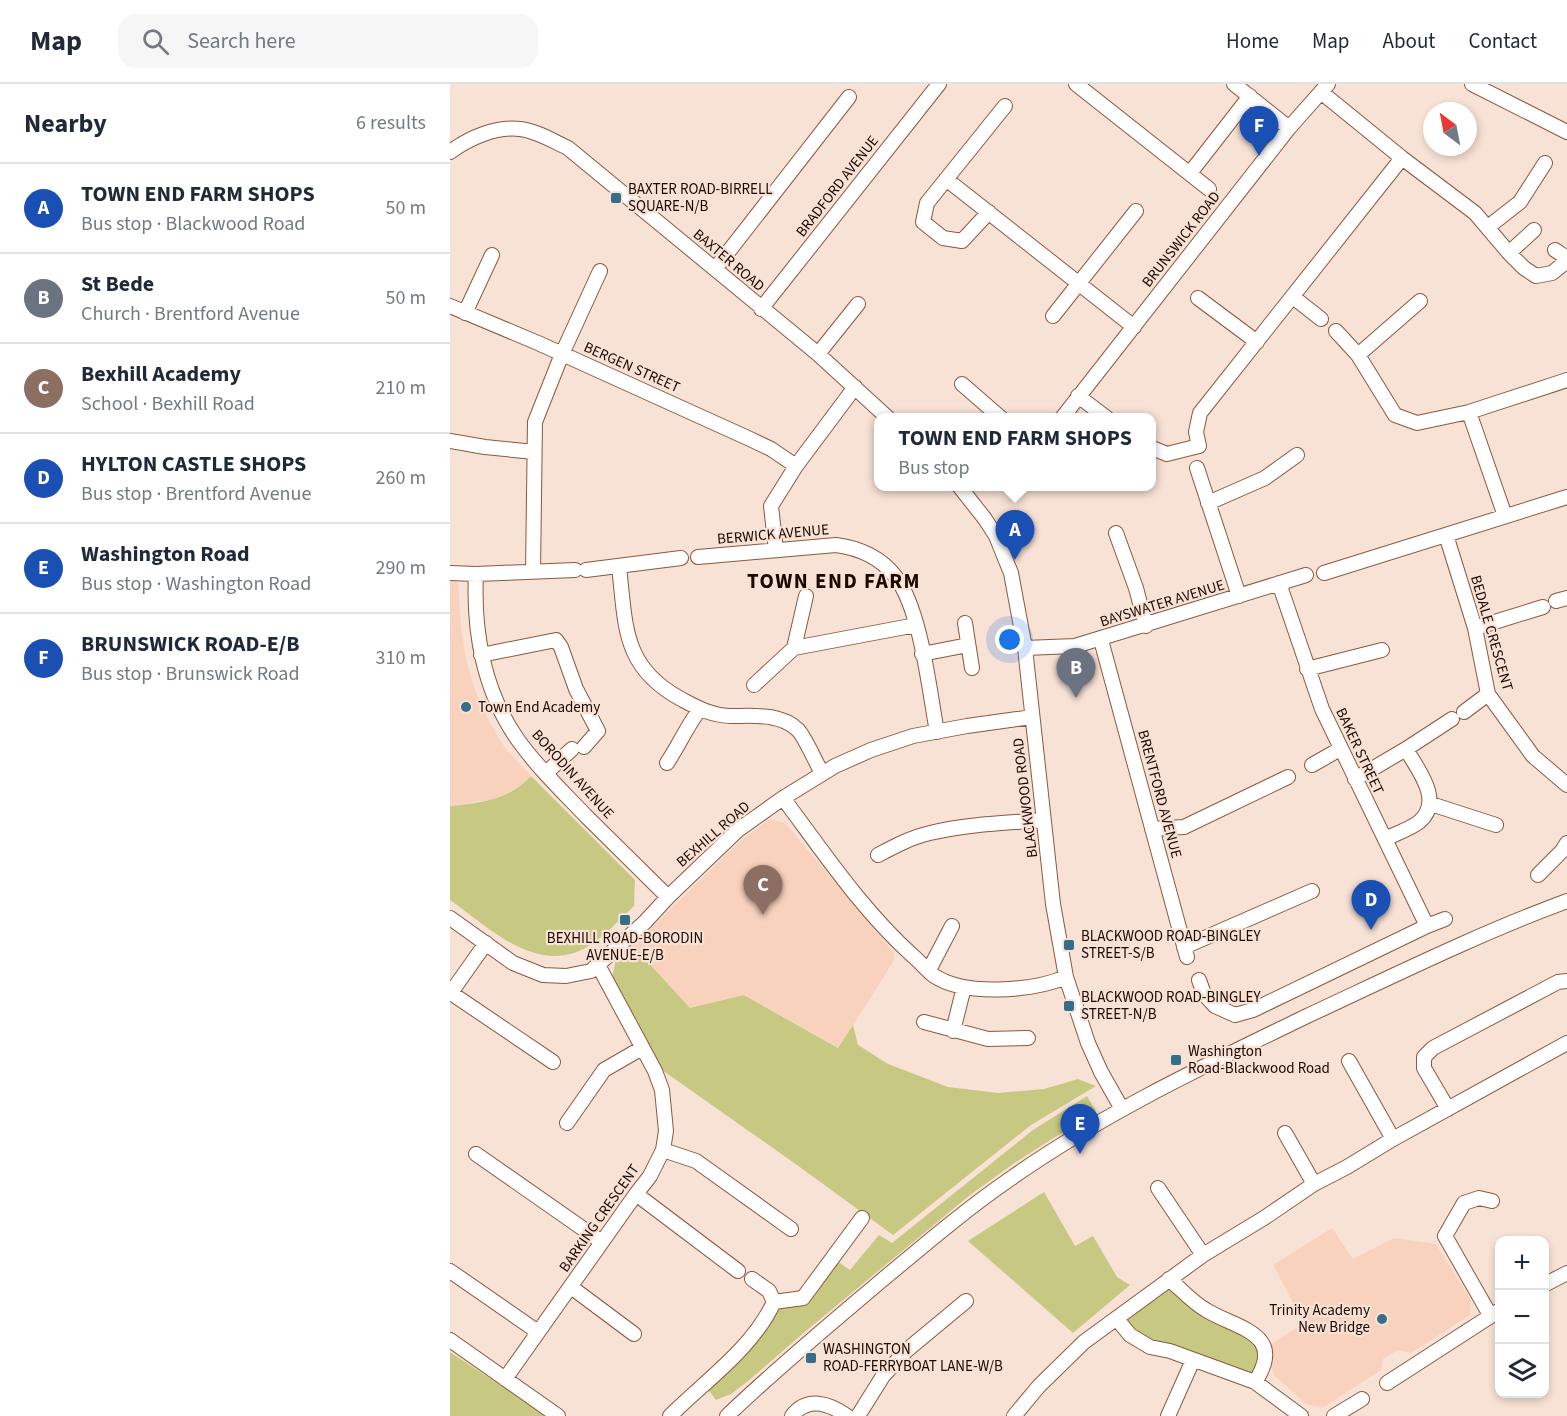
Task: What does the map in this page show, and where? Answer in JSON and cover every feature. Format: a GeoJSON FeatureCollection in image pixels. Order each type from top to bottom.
{"type":"FeatureCollection","features":[{"type":"Feature","properties":{"kind":"street","name":"BRADFORD AVENUE"},"geometry":{"type":"LineString","coordinates":[[761,309],[939,84]]}},
{"type":"Feature","properties":{"kind":"street"},"geometry":{"type":"LineString","coordinates":[[1076,84],[1209,189]]}},
{"type":"Feature","properties":{"kind":"street"},"geometry":{"type":"LineString","coordinates":[[1234,84],[1289,128]]}},
{"type":"Feature","properties":{"kind":"street"},"geometry":{"type":"LineString","coordinates":[[1472,84],[1567,132]]}},
{"type":"Feature","properties":{"kind":"street"},"geometry":{"type":"LineString","coordinates":[[1325,88],[1402,158],[1475,213],[1524,268],[1536,276],[1552,273],[1567,260],[1555,249]]}},
{"type":"Feature","properties":{"kind":"street","name":"BRUNSWICK ROAD"},"geometry":{"type":"LineString","coordinates":[[1065,413],[1289,128],[1325,88]]}},
{"type":"Feature","properties":{"kind":"street"},"geometry":{"type":"LineString","coordinates":[[1190,173],[1250,96]]}},
{"type":"Feature","properties":{"kind":"street"},"geometry":{"type":"LineString","coordinates":[[715,269],[849,97]]}},
{"type":"Feature","properties":{"kind":"street"},"geometry":{"type":"LineString","coordinates":[[989,212],[962,241],[943,238],[923,222],[927,203],[1005,106]]}},
{"type":"Feature","properties":{"kind":"street","name":"BAXTER ROAD"},"geometry":{"type":"LineString","coordinates":[[450,152],[463,142],[484,134],[520,129],[568,148],[855,387]]}},
{"type":"Feature","properties":{"kind":"street"},"geometry":{"type":"LineString","coordinates":[[1156,450],[1167,454],[1199,446],[1196,432],[1200,413],[1402,158]]}},
{"type":"Feature","properties":{"kind":"street"},"geometry":{"type":"LineString","coordinates":[[1488,227],[1520,202],[1545,163]]}},
{"type":"Feature","properties":{"kind":"street"},"geometry":{"type":"LineString","coordinates":[[946,179],[1134,327]]}},
{"type":"Feature","properties":{"kind":"street"},"geometry":{"type":"LineString","coordinates":[[1053,316],[1136,211]]}},
{"type":"Feature","properties":{"kind":"street"},"geometry":{"type":"LineString","coordinates":[[1509,253],[1534,230]]}},
{"type":"Feature","properties":{"kind":"street"},"geometry":{"type":"LineString","coordinates":[[465,313],[492,255]]}},
{"type":"Feature","properties":{"kind":"street"},"geometry":{"type":"LineString","coordinates":[[533,572],[535,422],[562,354],[600,271]]}},
{"type":"Feature","properties":{"kind":"street"},"geometry":{"type":"LineString","coordinates":[[1293,297],[1321,319]]}},
{"type":"Feature","properties":{"kind":"street"},"geometry":{"type":"LineString","coordinates":[[1198,298],[1257,342]]}},
{"type":"Feature","properties":{"kind":"street"},"geometry":{"type":"LineString","coordinates":[[1358,356],[1420,301]]}},
{"type":"Feature","properties":{"kind":"street"},"geometry":{"type":"LineString","coordinates":[[818,354],[858,304]]}},
{"type":"Feature","properties":{"kind":"street","name":"BERGEN STREET"},"geometry":{"type":"LineString","coordinates":[[450,306],[771,448],[796,466]]}},
{"type":"Feature","properties":{"kind":"street"},"geometry":{"type":"LineString","coordinates":[[1336,331],[1358,356],[1395,415],[1417,423],[1469,412],[1567,380]]}},
{"type":"Feature","properties":{"kind":"street"},"geometry":{"type":"LineString","coordinates":[[962,384],[996,413]]}},
{"type":"Feature","properties":{"kind":"street"},"geometry":{"type":"LineString","coordinates":[[776,550],[771,506],[796,466],[855,387],[884,413]]}},
{"type":"Feature","properties":{"kind":"street"},"geometry":{"type":"LineString","coordinates":[[1078,396],[1101,413]]}},
{"type":"Feature","properties":{"kind":"street"},"geometry":{"type":"LineString","coordinates":[[1469,412],[1504,516]]}},
{"type":"Feature","properties":{"kind":"street"},"geometry":{"type":"LineString","coordinates":[[450,441],[534,452]]}},
{"type":"Feature","properties":{"kind":"street"},"geometry":{"type":"LineString","coordinates":[[1208,502],[1265,478],[1297,455]]}},
{"type":"Feature","properties":{"kind":"street"},"geometry":{"type":"LineString","coordinates":[[1197,468],[1239,596]]}},
{"type":"Feature","properties":{"kind":"street","name":"BLACKWOOD ROAD"},"geometry":{"type":"LineString","coordinates":[[967,491],[996,536],[1011,573],[1025,648],[1056,927],[1066,977],[1088,1043],[1122,1109]]}},
{"type":"Feature","properties":{"kind":"street"},"geometry":{"type":"LineString","coordinates":[[1324,573],[1567,497]]}},
{"type":"Feature","properties":{"kind":"street"},"geometry":{"type":"LineString","coordinates":[[1116,533],[1136,588],[1146,626]]}},
{"type":"Feature","properties":{"kind":"street","name":"BEDALE CRESCENT"},"geometry":{"type":"LineString","coordinates":[[1446,535],[1475,628],[1488,694],[1533,756],[1567,785]]}},
{"type":"Feature","properties":{"kind":"street","name":"BERWICK AVENUE"},"geometry":{"type":"LineString","coordinates":[[698,557],[836,545],[856,548],[871,556],[894,575],[912,607],[937,732]]}},
{"type":"Feature","properties":{"kind":"street"},"geometry":{"type":"LineString","coordinates":[[450,573],[580,570],[681,558]]}},
{"type":"Feature","properties":{"kind":"street"},"geometry":{"type":"LineString","coordinates":[[619,567],[629,643],[639,664],[651,678],[666,691],[705,712],[729,716],[757,715],[780,720],[798,730],[822,773]]}},
{"type":"Feature","properties":{"kind":"street","name":"BORODIN AVENUE"},"geometry":{"type":"LineString","coordinates":[[476,574],[477,621],[481,655],[489,682],[518,740],[546,773],[668,897]]}},
{"type":"Feature","properties":{"kind":"street","name":"BAYSWATER AVENUE"},"geometry":{"type":"LineString","coordinates":[[1025,648],[1075,646],[1101,640],[1306,575]]}},
{"type":"Feature","properties":{"kind":"street","name":"BAKER STREET"},"geometry":{"type":"LineString","coordinates":[[1279,583],[1307,669],[1340,749],[1426,926]]}},
{"type":"Feature","properties":{"kind":"street"},"geometry":{"type":"LineString","coordinates":[[794,648],[806,596]]}},
{"type":"Feature","properties":{"kind":"street"},"geometry":{"type":"LineString","coordinates":[[1475,628],[1543,607]]}},
{"type":"Feature","properties":{"kind":"street"},"geometry":{"type":"LineString","coordinates":[[965,623],[972,668]]}},
{"type":"Feature","properties":{"kind":"street"},"geometry":{"type":"LineString","coordinates":[[754,685],[794,648],[916,625]]}},
{"type":"Feature","properties":{"kind":"street","name":"BORODIN AVENUE"},"geometry":{"type":"LineString","coordinates":[[481,655],[556,640],[561,647],[576,688],[598,731],[546,773]]}},
{"type":"Feature","properties":{"kind":"street","name":"BRENTFORD AVENUE"},"geometry":{"type":"LineString","coordinates":[[1101,640],[1186,952],[1312,891]]}},
{"type":"Feature","properties":{"kind":"street"},"geometry":{"type":"LineString","coordinates":[[922,654],[968,645]]}},
{"type":"Feature","properties":{"kind":"street"},"geometry":{"type":"LineString","coordinates":[[1307,669],[1382,650]]}},
{"type":"Feature","properties":{"kind":"street"},"geometry":{"type":"LineString","coordinates":[[1355,779],[1406,749],[1488,694]]}},
{"type":"Feature","properties":{"kind":"street"},"geometry":{"type":"LineString","coordinates":[[667,763],[681,741],[688,724],[700,709]]}},
{"type":"Feature","properties":{"kind":"street","name":"BEXHILL ROAD"},"geometry":{"type":"LineString","coordinates":[[450,918],[513,963],[543,975],[566,976],[591,971],[645,922],[738,830],[834,766],[871,750],[914,736],[1032,717]]}},
{"type":"Feature","properties":{"kind":"street"},"geometry":{"type":"LineString","coordinates":[[1312,765],[1340,749]]}},
{"type":"Feature","properties":{"kind":"street"},"geometry":{"type":"LineString","coordinates":[[1385,839],[1420,822],[1431,804],[1429,789],[1406,749]]}},
{"type":"Feature","properties":{"kind":"street"},"geometry":{"type":"LineString","coordinates":[[1152,829],[1184,827],[1288,777]]}},
{"type":"Feature","properties":{"kind":"street"},"geometry":{"type":"LineString","coordinates":[[783,798],[850,876],[862,903],[892,937],[934,976],[964,987],[1021,989],[1050,984],[1066,977]]}},
{"type":"Feature","properties":{"kind":"street"},"geometry":{"type":"LineString","coordinates":[[1431,804],[1496,825]]}},
{"type":"Feature","properties":{"kind":"street"},"geometry":{"type":"LineString","coordinates":[[878,855],[929,833],[960,827],[1043,820]]}},
{"type":"Feature","properties":{"kind":"street"},"geometry":{"type":"LineString","coordinates":[[1538,875],[1567,843]]}},
{"type":"Feature","properties":{"kind":"street"},"geometry":{"type":"LineString","coordinates":[[727,1416],[774,1371],[928,1242],[991,1193],[1066,1142],[1122,1109],[1274,1032],[1457,945],[1567,900]]}},
{"type":"Feature","properties":{"kind":"street"},"geometry":{"type":"LineString","coordinates":[[1199,980],[1204,994],[1215,1006],[1235,1015],[1253,1010],[1426,926],[1445,919]]}},
{"type":"Feature","properties":{"kind":"street"},"geometry":{"type":"LineString","coordinates":[[928,970],[952,926]]}},
{"type":"Feature","properties":{"kind":"street"},"geometry":{"type":"LineString","coordinates":[[486,943],[450,993],[553,1062]]}},
{"type":"Feature","properties":{"kind":"street","name":"BARKING CRESCENT"},"geometry":{"type":"LineString","coordinates":[[505,1379],[650,1176],[663,1150],[666,1131],[663,1090],[598,964]]}},
{"type":"Feature","properties":{"kind":"street"},"geometry":{"type":"LineString","coordinates":[[1448,1109],[1424,1068],[1424,1057],[1433,1048],[1548,987],[1567,981]]}},
{"type":"Feature","properties":{"kind":"street"},"geometry":{"type":"LineString","coordinates":[[953,1031],[964,987]]}},
{"type":"Feature","properties":{"kind":"street"},"geometry":{"type":"LineString","coordinates":[[924,1022],[988,1039],[1028,1038]]}},
{"type":"Feature","properties":{"kind":"street"},"geometry":{"type":"LineString","coordinates":[[1014,1416],[1039,1386],[1084,1342],[1203,1255],[1314,1184],[1566,1045]]}},
{"type":"Feature","properties":{"kind":"street"},"geometry":{"type":"LineString","coordinates":[[567,1123],[604,1070],[642,1048]]}},
{"type":"Feature","properties":{"kind":"street"},"geometry":{"type":"LineString","coordinates":[[1349,1061],[1393,1139]]}},
{"type":"Feature","properties":{"kind":"street"},"geometry":{"type":"LineString","coordinates":[[1285,1133],[1314,1184]]}},
{"type":"Feature","properties":{"kind":"street"},"geometry":{"type":"LineString","coordinates":[[663,1150],[696,1161],[790,1229]]}},
{"type":"Feature","properties":{"kind":"street"},"geometry":{"type":"LineString","coordinates":[[476,1154],[602,1242]]}},
{"type":"Feature","properties":{"kind":"street"},"geometry":{"type":"LineString","coordinates":[[1158,1188],[1203,1255]]}},
{"type":"Feature","properties":{"kind":"street"},"geometry":{"type":"LineString","coordinates":[[636,1194],[738,1271]]}},
{"type":"Feature","properties":{"kind":"street"},"geometry":{"type":"LineString","coordinates":[[1387,1383],[1495,1312],[1444,1236],[1464,1203],[1479,1198],[1492,1201]]}},
{"type":"Feature","properties":{"kind":"street"},"geometry":{"type":"LineString","coordinates":[[774,1302],[803,1298],[862,1218]]}},
{"type":"Feature","properties":{"kind":"street"},"geometry":{"type":"LineString","coordinates":[[450,1270],[538,1332]]}},
{"type":"Feature","properties":{"kind":"street"},"geometry":{"type":"LineString","coordinates":[[1549,1283],[1567,1273]]}},
{"type":"Feature","properties":{"kind":"street"},"geometry":{"type":"LineString","coordinates":[[752,1279],[769,1291],[774,1302]]}},
{"type":"Feature","properties":{"kind":"street"},"geometry":{"type":"LineString","coordinates":[[1169,1279],[1205,1310],[1257,1335],[1266,1352],[1265,1368],[1255,1382]]}},
{"type":"Feature","properties":{"kind":"street"},"geometry":{"type":"LineString","coordinates":[[571,1287],[634,1334]]}},
{"type":"Feature","properties":{"kind":"street"},"geometry":{"type":"LineString","coordinates":[[858,1416],[883,1376],[907,1350],[966,1301]]}},
{"type":"Feature","properties":{"kind":"street"},"geometry":{"type":"LineString","coordinates":[[670,1416],[755,1335],[774,1302]]}},
{"type":"Feature","properties":{"kind":"street"},"geometry":{"type":"LineString","coordinates":[[1117,1319],[1130,1335],[1150,1347],[1255,1382],[1301,1416]]}},
{"type":"Feature","properties":{"kind":"street"},"geometry":{"type":"LineString","coordinates":[[450,1340],[558,1416]]}},
{"type":"Feature","properties":{"kind":"street"},"geometry":{"type":"LineString","coordinates":[[1168,1416],[1193,1360]]}},
{"type":"Feature","properties":{"kind":"street"},"geometry":{"type":"LineString","coordinates":[[1334,1416],[1362,1399]]}},
{"type":"Feature","properties":{"kind":"street"},"geometry":{"type":"LineString","coordinates":[[792,1416],[803,1405],[818,1402],[847,1416]]}},
{"type":"Feature","properties":{"kind":"shaded area","name":"Town End Academy"},"geometry":{"type":"Polygon","coordinates":[[[450,580],[458,581],[461,627],[466,659],[475,690],[490,723],[505,748],[531,776],[518,788],[495,799],[450,806],[450,580]]]}},
{"type":"Feature","properties":{"kind":"shaded area"},"geometry":{"type":"Polygon","coordinates":[[[770,819],[785,823],[894,953],[893,962],[839,1048],[745,995],[690,1008],[633,946],[739,842],[770,819]]]}},
{"type":"Feature","properties":{"kind":"shaded area","name":"Trinity Academy New Bridge"},"geometry":{"type":"Polygon","coordinates":[[[1332,1228],[1353,1259],[1394,1238],[1436,1244],[1471,1300],[1470,1315],[1411,1353],[1398,1350],[1383,1359],[1381,1370],[1322,1408],[1306,1404],[1274,1375],[1270,1362],[1270,1345],[1304,1323],[1273,1265],[1332,1228]]]}},
{"type":"Feature","properties":{"kind":"green space"},"geometry":{"type":"Polygon","coordinates":[[[531,776],[635,880],[634,906],[599,939],[574,953],[554,956],[536,953],[517,946],[450,900],[450,806],[494,799],[513,790],[531,776]]]}},
{"type":"Feature","properties":{"kind":"green space"},"geometry":{"type":"Polygon","coordinates":[[[633,946],[690,1008],[744,995],[838,1048],[853,1025],[858,1045],[888,1064],[948,1087],[998,1093],[1044,1089],[1078,1079],[1096,1086],[1031,1125],[893,1235],[662,1070],[612,978],[616,959],[633,946]]]}},
{"type":"Feature","properties":{"kind":"green space"},"geometry":{"type":"Polygon","coordinates":[[[1087,1096],[1096,1111],[1013,1164],[970,1195],[748,1381],[731,1394],[716,1400],[707,1388],[765,1330],[778,1310],[837,1261],[850,1270],[879,1235],[892,1243],[1033,1130],[1087,1096]]]}},
{"type":"Feature","properties":{"kind":"green space"},"geometry":{"type":"Polygon","coordinates":[[[1044,1192],[1075,1246],[1093,1236],[1117,1277],[1130,1285],[1073,1333],[968,1241],[1044,1192]]]}},
{"type":"Feature","properties":{"kind":"green space"},"geometry":{"type":"Polygon","coordinates":[[[1169,1279],[1229,1320],[1266,1352],[1255,1382],[1150,1347],[1117,1319],[1169,1279]]]}},
{"type":"Feature","properties":{"kind":"green space"},"geometry":{"type":"Polygon","coordinates":[[[450,1352],[547,1416],[450,1416],[450,1352]]]}},
{"type":"Feature","properties":{"kind":"place","name":"BRUNSWICK ROAD-E/B"},"geometry":{"type":"Point","coordinates":[1259,156]}},
{"type":"Feature","properties":{"kind":"place","name":"BAXTER ROAD-BIRRELL SQUARE-N/B"},"geometry":{"type":"Point","coordinates":[616,198]}},
{"type":"Feature","properties":{"kind":"place","name":"TOWN END FARM SHOPS"},"geometry":{"type":"Point","coordinates":[1015,560]}},
{"type":"Feature","properties":{"kind":"place","name":"St Bede"},"geometry":{"type":"Point","coordinates":[1076,698]}},
{"type":"Feature","properties":{"kind":"place","name":"Town End Academy"},"geometry":{"type":"Point","coordinates":[466,707]}},
{"type":"Feature","properties":{"kind":"place","name":"Bexhill Academy"},"geometry":{"type":"Point","coordinates":[763,915]}},
{"type":"Feature","properties":{"kind":"place","name":"BEXHILL ROAD-BORODIN AVENUE-E/B"},"geometry":{"type":"Point","coordinates":[625,920]}},
{"type":"Feature","properties":{"kind":"place","name":"HYLTON CASTLE SHOPS"},"geometry":{"type":"Point","coordinates":[1371,930]}},
{"type":"Feature","properties":{"kind":"place","name":"BLACKWOOD ROAD-BINGLEY STREET-S/B"},"geometry":{"type":"Point","coordinates":[1069,945]}},
{"type":"Feature","properties":{"kind":"place","name":"BLACKWOOD ROAD-BINGLEY STREET-N/B"},"geometry":{"type":"Point","coordinates":[1069,1006]}},
{"type":"Feature","properties":{"kind":"place","name":"Washington Road-Blackwood Road"},"geometry":{"type":"Point","coordinates":[1176,1060]}},
{"type":"Feature","properties":{"kind":"place","name":"Washington Road"},"geometry":{"type":"Point","coordinates":[1080,1154]}},
{"type":"Feature","properties":{"kind":"place","name":"Trinity Academy New Bridge"},"geometry":{"type":"Point","coordinates":[1382,1319]}},
{"type":"Feature","properties":{"kind":"place","name":"WASHINGTON ROAD-FERRYBOAT LANE-W/B"},"geometry":{"type":"Point","coordinates":[811,1358]}},
{"type":"Feature","properties":{"kind":"district","name":"TOWN END FARM"},"geometry":{"type":"Point","coordinates":[834,581]}}]}
